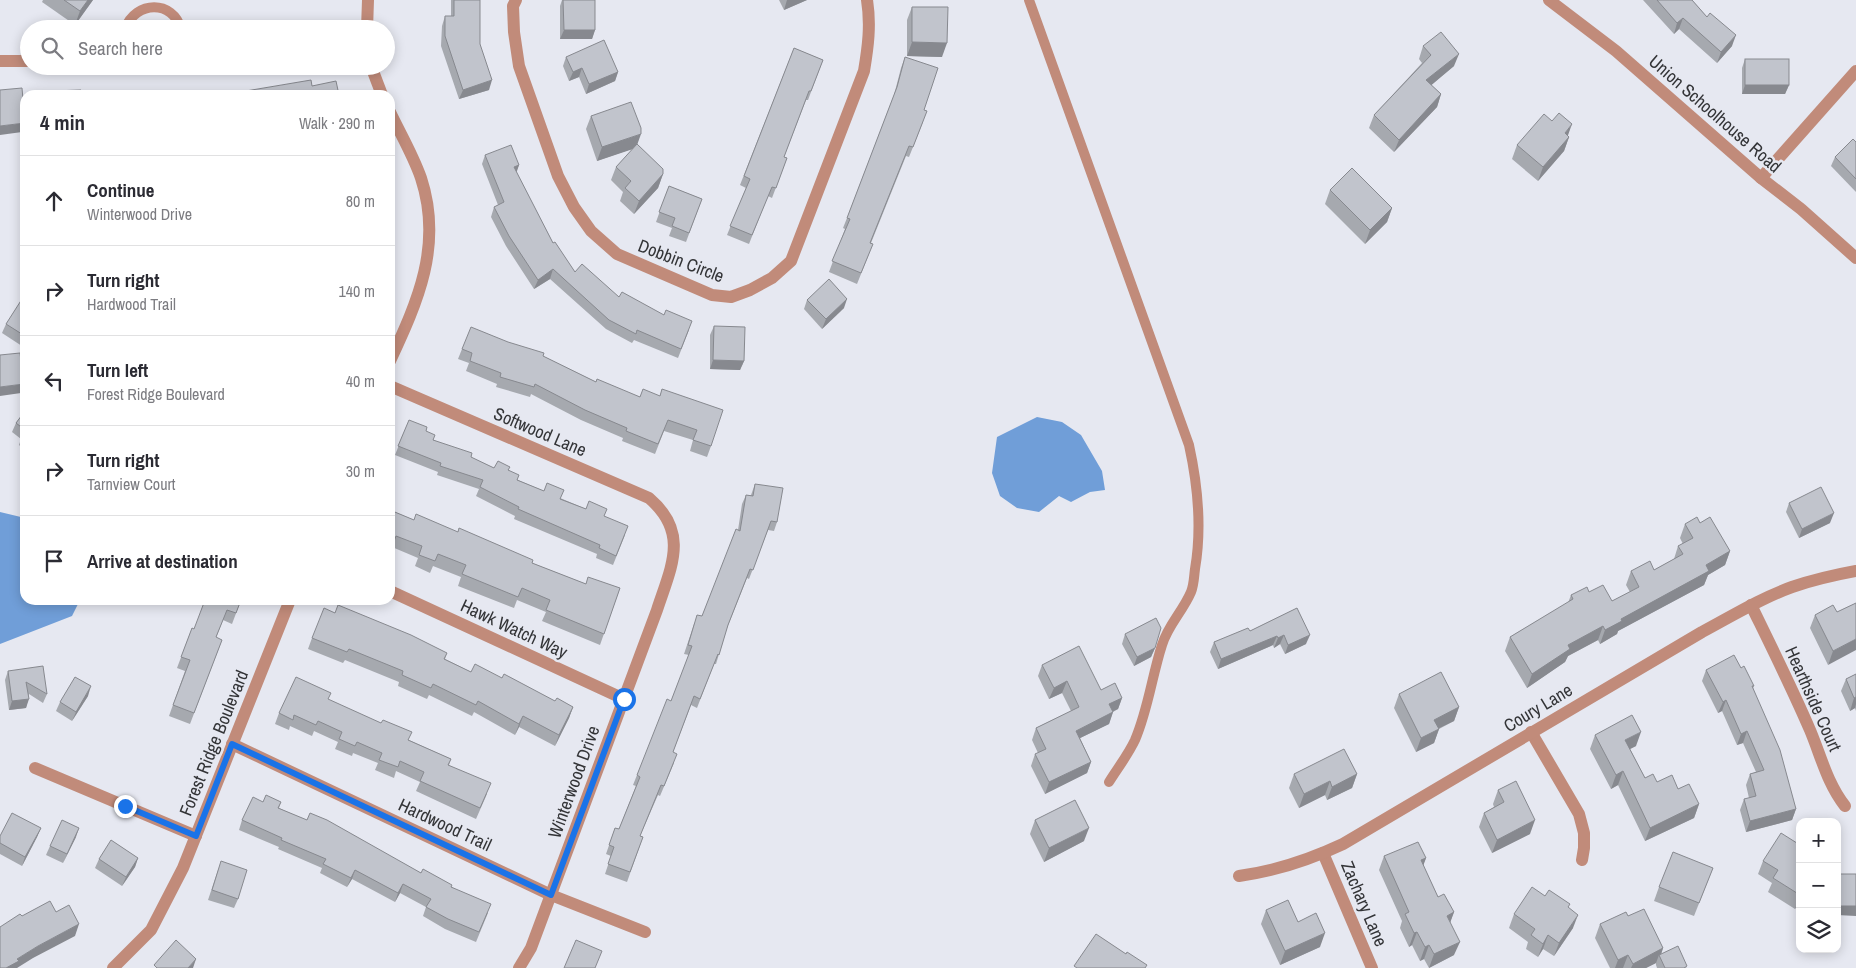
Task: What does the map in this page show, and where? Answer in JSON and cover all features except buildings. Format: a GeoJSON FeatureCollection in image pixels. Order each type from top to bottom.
{"type":"FeatureCollection","features":[{"type":"Feature","properties":{"kind":"street"},"geometry":{"type":"LineString","coordinates":[[367,20],[368,0]]}},
{"type":"Feature","properties":{"kind":"street","name":"Dobbin Circle"},"geometry":{"type":"LineString","coordinates":[[516,0],[513,6],[514,32],[519,66],[558,176],[574,207],[590,231],[617,254],[712,295],[731,297],[750,290],[772,278],[791,261],[864,71],[870,18],[867,0]]}},
{"type":"Feature","properties":{"kind":"street","name":"Union Schoolhouse Road"},"geometry":{"type":"LineString","coordinates":[[1549,0],[1616,51],[1856,258]]}},
{"type":"Feature","properties":{"kind":"street"},"geometry":{"type":"LineString","coordinates":[[0,61],[20,61]]}},
{"type":"Feature","properties":{"kind":"street"},"geometry":{"type":"LineString","coordinates":[[1761,178],[1856,70]]}},
{"type":"Feature","properties":{"kind":"street"},"geometry":{"type":"LineString","coordinates":[[374,75],[380,90]]}},
{"type":"Feature","properties":{"kind":"street"},"geometry":{"type":"LineString","coordinates":[[395,123],[421,179],[427,203],[429,230],[428,256],[424,279],[412,314],[395,350]]}},
{"type":"Feature","properties":{"kind":"street","name":"Softwood Lane"},"geometry":{"type":"LineString","coordinates":[[395,388],[649,498],[668,519]]}},
{"type":"Feature","properties":{"kind":"street","name":"Winterwood Drive"},"geometry":{"type":"LineString","coordinates":[[519,968],[532,948],[657,610],[675,554],[675,540],[668,519]]}},
{"type":"Feature","properties":{"kind":"street","name":"Coury Lane"},"geometry":{"type":"LineString","coordinates":[[1239,876],[1294,864],[1323,854],[1751,605],[1791,588],[1823,578],[1856,571]]}},
{"type":"Feature","properties":{"kind":"street","name":"Hawk Watch Way"},"geometry":{"type":"LineString","coordinates":[[395,593],[624,699]]}},
{"type":"Feature","properties":{"kind":"street","name":"Forest Ridge Boulevard"},"geometry":{"type":"LineString","coordinates":[[113,968],[151,930],[184,868],[288,605]]}},
{"type":"Feature","properties":{"kind":"street","name":"Hearthside Court"},"geometry":{"type":"LineString","coordinates":[[1751,605],[1791,686],[1811,732],[1828,779],[1846,806]]}},
{"type":"Feature","properties":{"kind":"street"},"geometry":{"type":"LineString","coordinates":[[1531,732],[1579,814],[1584,833],[1582,860]]}},
{"type":"Feature","properties":{"kind":"street","name":"Hardwood Trail"},"geometry":{"type":"LineString","coordinates":[[232,744],[551,895],[645,932]]}},
{"type":"Feature","properties":{"kind":"street"},"geometry":{"type":"LineString","coordinates":[[35,768],[196,836]]}},
{"type":"Feature","properties":{"kind":"street","name":"Zachary Lane"},"geometry":{"type":"LineString","coordinates":[[1323,854],[1372,968]]}},
{"type":"Feature","properties":{"kind":"lane"},"geometry":{"type":"LineString","coordinates":[[1029,0],[1189,445],[1198,494],[1197,561],[1192,591],[1166,632],[1134,741],[1109,782]]}},
{"type":"Feature","properties":{"kind":"lane"},"geometry":{"type":"LineString","coordinates":[[128,20],[135,11],[144,6],[155,4],[168,9],[177,20]]}},
{"type":"Feature","properties":{"kind":"water"},"geometry":{"type":"Polygon","coordinates":[[[1037,417],[1062,422],[1081,435],[1102,471],[1105,490],[1090,492],[1071,502],[1059,496],[1039,512],[1017,508],[1000,496],[992,473],[997,437],[1037,417]]]}},
{"type":"Feature","properties":{"kind":"water"},"geometry":{"type":"Polygon","coordinates":[[[0,512],[20,517],[20,605],[78,605],[72,616],[0,644],[0,512]]]}},
{"type":"Feature","properties":{"kind":"route"},"geometry":{"type":"LineString","coordinates":[[125,806],[196,836],[232,744],[551,895],[624,699]]}}]}
